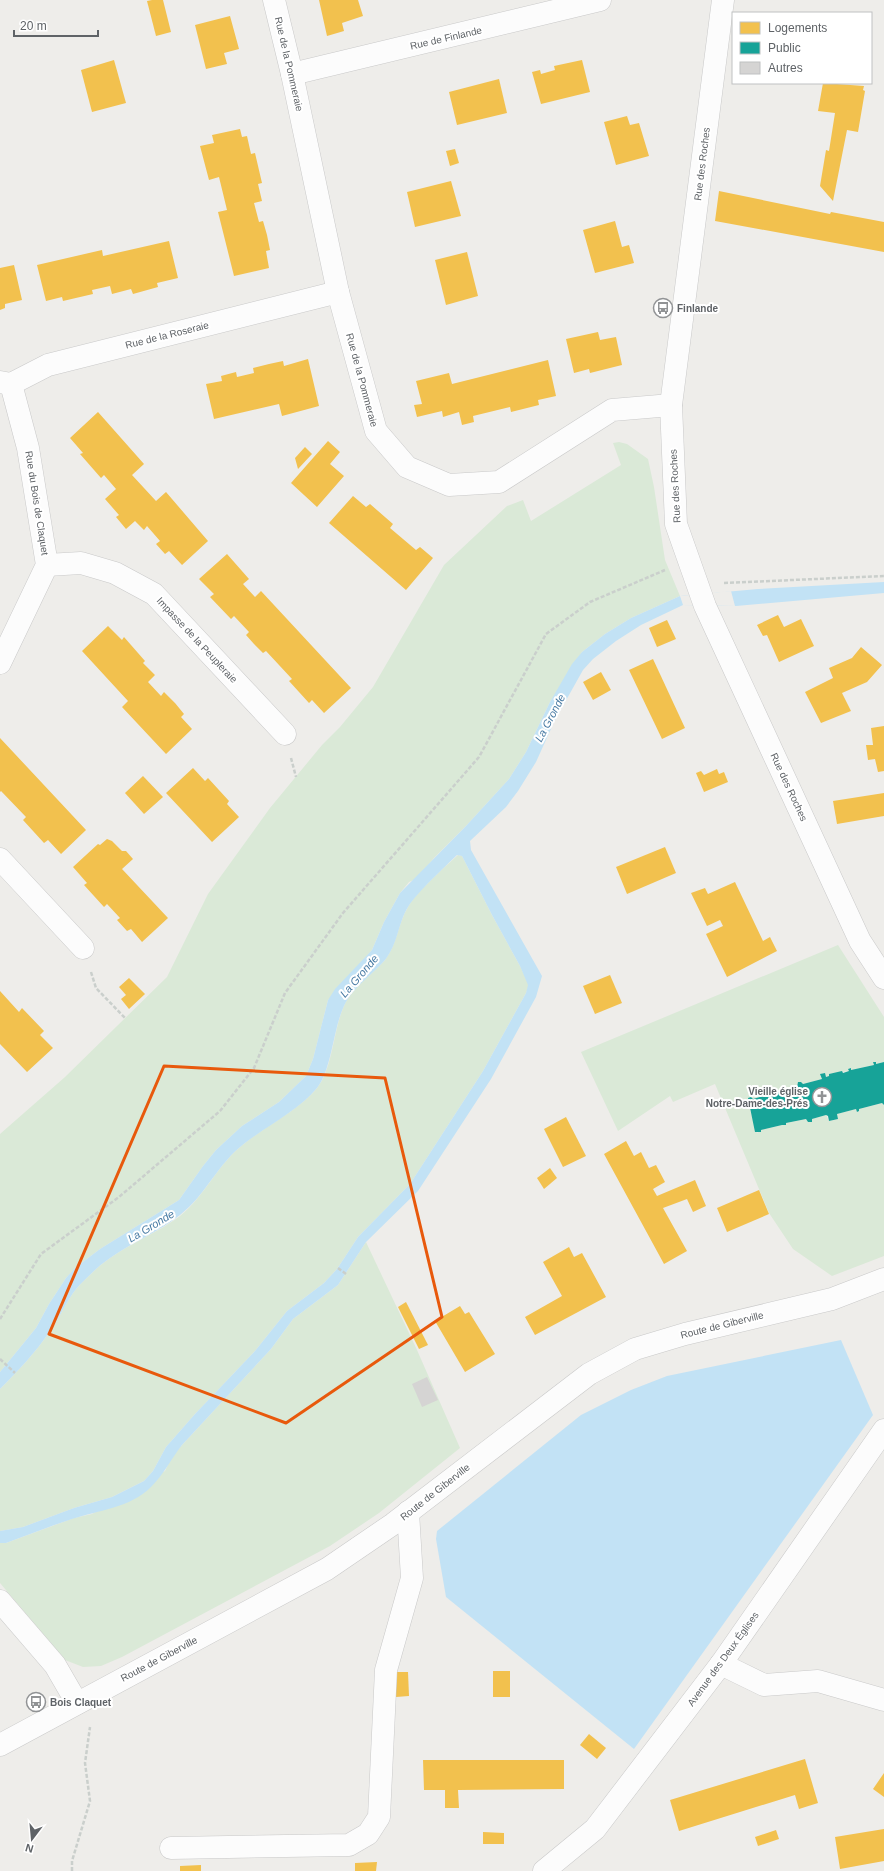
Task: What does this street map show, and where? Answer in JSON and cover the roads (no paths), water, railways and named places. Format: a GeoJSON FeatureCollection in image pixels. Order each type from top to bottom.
{"type":"FeatureCollection","features":[{"type":"Feature","properties":{"kind":"street","name":"Rue de la Pommeraie"},"geometry":{"type":"LineString","coordinates":[[274,0],[292,74],[338,292],[376,431],[407,467],[449,485],[499,482],[612,410],[671,405]]}},
{"type":"Feature","properties":{"kind":"street","name":"Rue de Finlande"},"geometry":{"type":"LineString","coordinates":[[292,74],[531,8],[600,0]]}},
{"type":"Feature","properties":{"kind":"street","name":"Rue des Roches"},"geometry":{"type":"LineString","coordinates":[[723,0],[671,405],[676,524],[700,594],[860,941],[884,978]]}},
{"type":"Feature","properties":{"kind":"street","name":"Rue de la Roseraie"},"geometry":{"type":"LineString","coordinates":[[5,383],[48,365],[338,292]]}},
{"type":"Feature","properties":{"kind":"street","name":"Rue du Bois de Claquet"},"geometry":{"type":"LineString","coordinates":[[0,663],[47,565],[28,448],[5,383]]}},
{"type":"Feature","properties":{"kind":"street","name":"Impasse de la Peupleraie"},"geometry":{"type":"LineString","coordinates":[[47,565],[81,563],[115,573],[154,594],[285,734]]}},
{"type":"Feature","properties":{"kind":"street"},"geometry":{"type":"LineString","coordinates":[[0,859],[82,948]]}},
{"type":"Feature","properties":{"kind":"street","name":"Route de Giberville"},"geometry":{"type":"LineString","coordinates":[[0,1745],[327,1569],[408,1512],[588,1374],[635,1349],[685,1334],[832,1299],[884,1279]]}},
{"type":"Feature","properties":{"kind":"street","name":"Avenue des Deux Églises"},"geometry":{"type":"LineString","coordinates":[[544,1871],[595,1829],[721,1664],[884,1430]]}},
{"type":"Feature","properties":{"kind":"street"},"geometry":{"type":"LineString","coordinates":[[172,1848],[349,1845],[368,1834],[379,1817],[386,1670],[412,1578],[408,1512]]}},
{"type":"Feature","properties":{"kind":"street"},"geometry":{"type":"LineString","coordinates":[[0,1601],[55,1665],[77,1703]]}},
{"type":"Feature","properties":{"kind":"street"},"geometry":{"type":"LineString","coordinates":[[721,1664],[764,1685],[818,1681],[884,1700]]}},
{"type":"Feature","properties":{"kind":"water","name":"La Gronde"},"geometry":{"type":"Polygon","coordinates":[[[884,582],[884,593],[736,606],[683,605],[641,625],[616,641],[593,659],[583,670],[555,720],[536,762],[518,791],[506,807],[470,841],[471,850],[542,976],[536,997],[491,1079],[418,1191],[366,1242],[338,1285],[293,1319],[271,1349],[182,1445],[160,1477],[143,1494],[134,1500],[114,1508],[82,1516],[6,1543],[0,1543],[0,1531],[23,1527],[74,1508],[112,1497],[144,1481],[153,1471],[166,1447],[255,1351],[287,1311],[324,1283],[337,1269],[358,1237],[410,1184],[483,1071],[526,993],[528,985],[520,966],[462,856],[457,855],[424,887],[412,901],[405,913],[389,954],[380,966],[357,987],[348,999],[340,1015],[326,1070],[317,1088],[293,1110],[245,1143],[236,1151],[219,1169],[197,1198],[180,1215],[115,1255],[95,1270],[73,1293],[54,1326],[39,1346],[0,1389],[0,1372],[36,1328],[49,1304],[66,1278],[75,1268],[100,1249],[179,1200],[216,1150],[242,1126],[279,1102],[306,1076],[313,1059],[328,1000],[335,989],[372,950],[384,922],[400,893],[466,826],[509,779],[526,752],[550,702],[572,664],[582,652],[605,634],[631,618],[680,596],[758,589],[884,582]]]}},
{"type":"Feature","properties":{"kind":"water"},"geometry":{"type":"Polygon","coordinates":[[[841,1340],[873,1415],[634,1749],[446,1597],[436,1539],[437,1531],[581,1415],[631,1390],[667,1376],[841,1340]]]}},
{"type":"Feature","properties":{"kind":"place","name":"Finlande"},"geometry":{"type":"Point","coordinates":[663,308]}},
{"type":"Feature","properties":{"kind":"place","name":"Vieille église Notre-Dame-des-Prés"},"geometry":{"type":"Point","coordinates":[822,1097]}},
{"type":"Feature","properties":{"kind":"place","name":"Bois Claquet"},"geometry":{"type":"Point","coordinates":[36,1702]}}]}
